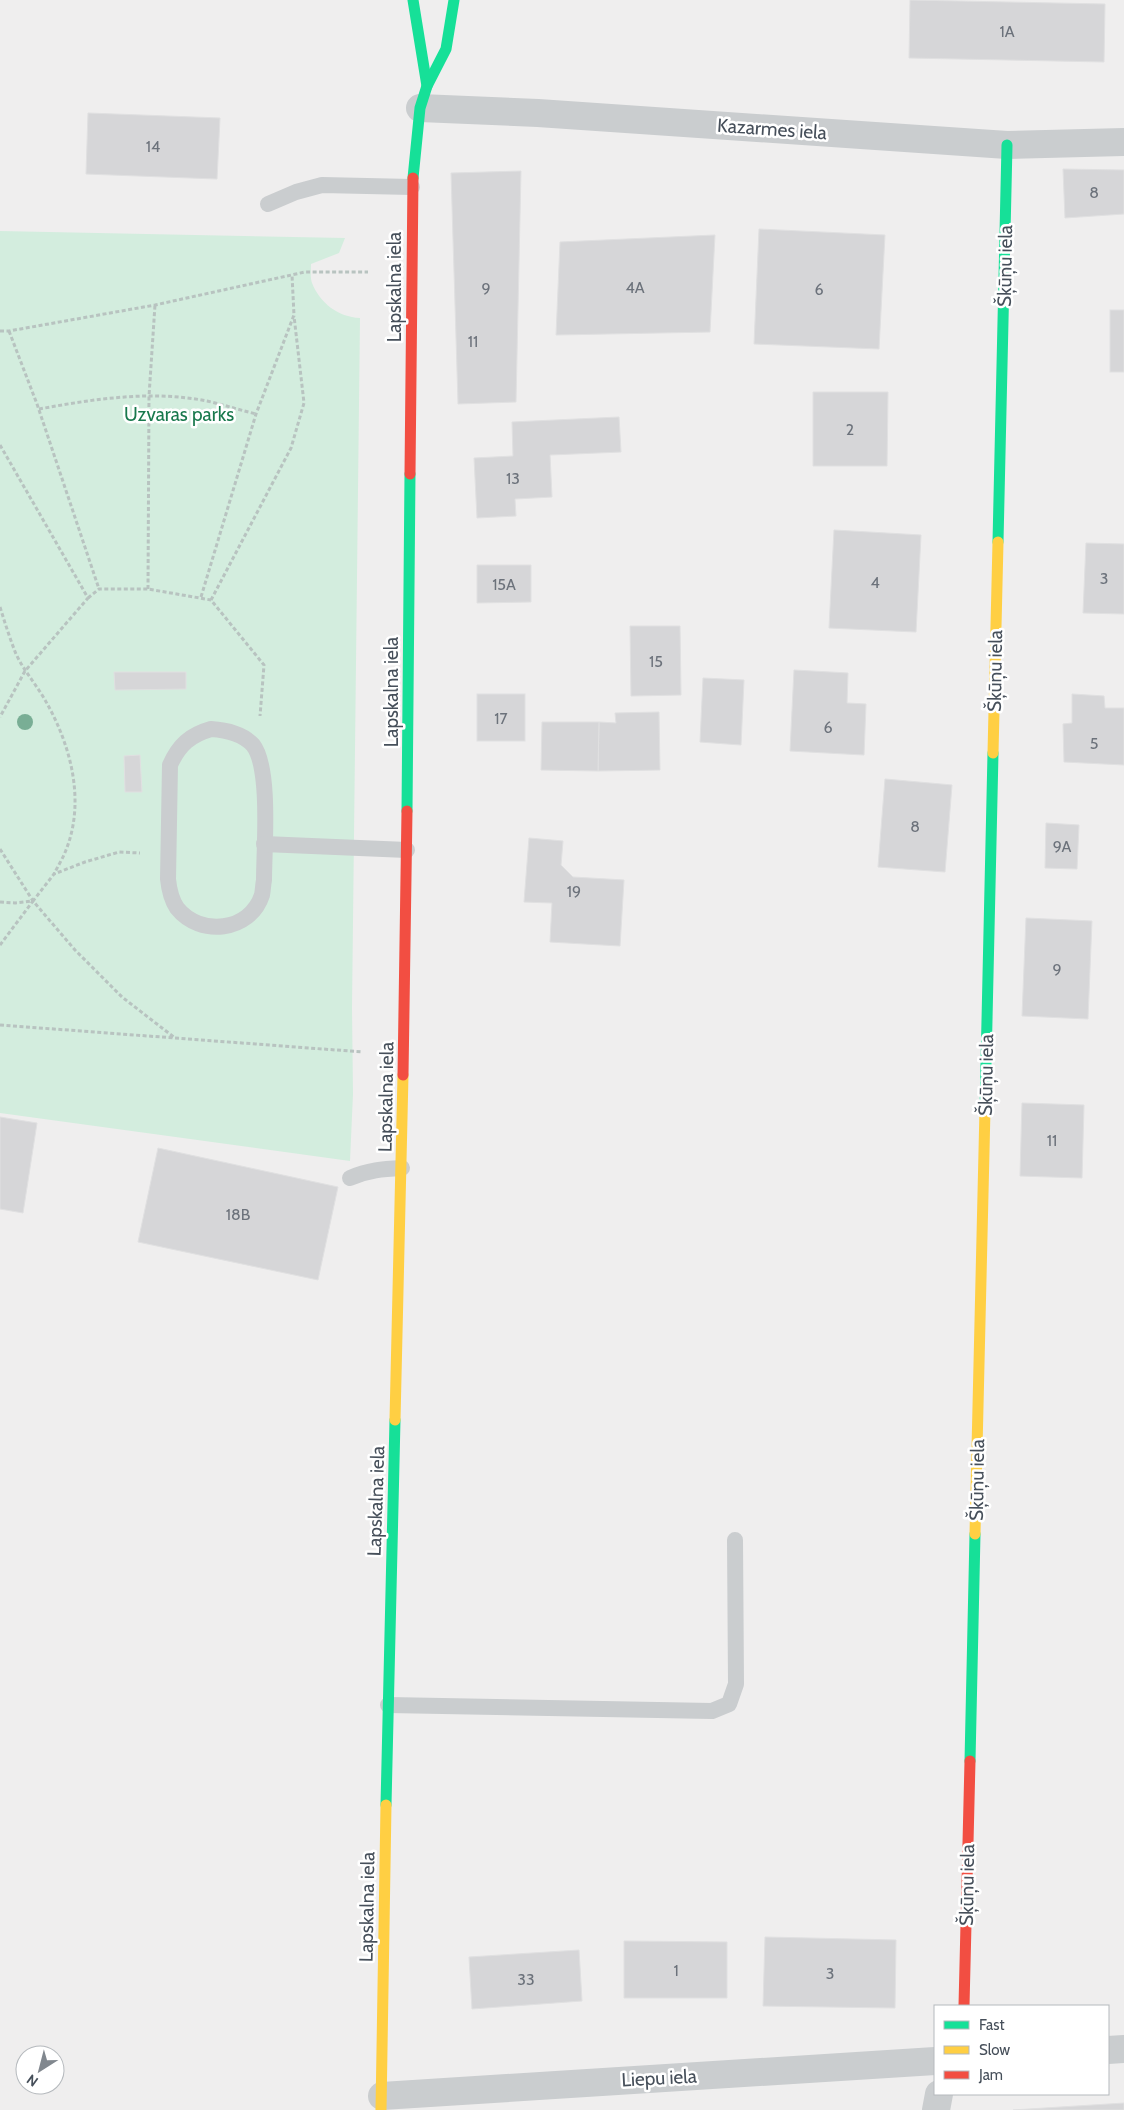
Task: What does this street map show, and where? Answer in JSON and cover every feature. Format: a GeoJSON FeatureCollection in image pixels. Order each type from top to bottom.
{"type":"FeatureCollection","features":[{"type":"Feature","properties":{"kind":"main road","name":"Lapskalna iela"},"geometry":{"type":"LineString","coordinates":[[381,2103],[388,1705],[402,1168],[407,850],[412,187],[423,97],[413,0]]}},
{"type":"Feature","properties":{"kind":"main road","name":"Lapskalna iela"},"geometry":{"type":"LineString","coordinates":[[423,97],[446,48],[454,0]]}},
{"type":"Feature","properties":{"kind":"main road","name":"Šķūņu iela"},"geometry":{"type":"LineString","coordinates":[[964,2005],[1007,145]]}},
{"type":"Feature","properties":{"kind":"street","name":"Kazarmes iela"},"geometry":{"type":"LineString","coordinates":[[423,97],[538,113],[1007,145],[1124,142]]}},
{"type":"Feature","properties":{"kind":"street"},"geometry":{"type":"LineString","coordinates":[[1109,2050],[1124,2049]]}},
{"type":"Feature","properties":{"kind":"street","name":"Liepu iela"},"geometry":{"type":"LineString","coordinates":[[381,2103],[934,2061]]}},
{"type":"Feature","properties":{"kind":"street"},"geometry":{"type":"LineString","coordinates":[[936,2110],[939,2095]]}},
{"type":"Feature","properties":{"kind":"lane"},"geometry":{"type":"LineString","coordinates":[[268,204],[296,192],[322,185],[412,187]]}},
{"type":"Feature","properties":{"kind":"lane"},"geometry":{"type":"LineString","coordinates":[[211,729],[226,730],[241,736],[253,745],[260,758],[264,776],[264,880],[262,896],[245,918],[232,925],[219,928],[203,926],[188,919],[177,907],[170,893],[168,855],[170,765],[176,751],[191,737],[211,729]]}},
{"type":"Feature","properties":{"kind":"lane"},"geometry":{"type":"LineString","coordinates":[[264,844],[407,850]]}},
{"type":"Feature","properties":{"kind":"lane"},"geometry":{"type":"LineString","coordinates":[[350,1178],[362,1172],[379,1168],[402,1168]]}},
{"type":"Feature","properties":{"kind":"lane"},"geometry":{"type":"LineString","coordinates":[[388,1705],[712,1711],[729,1704],[736,1684],[735,1540]]}},
{"type":"Feature","properties":{"kind":"path"},"geometry":{"type":"LineString","coordinates":[[0,331],[154,305],[305,272],[368,272]]}},
{"type":"Feature","properties":{"kind":"path"},"geometry":{"type":"LineString","coordinates":[[211,600],[291,448],[304,404],[294,314],[292,275]]}},
{"type":"Feature","properties":{"kind":"path"},"geometry":{"type":"LineString","coordinates":[[148,589],[149,396],[154,305]]}},
{"type":"Feature","properties":{"kind":"path"},"geometry":{"type":"LineString","coordinates":[[201,597],[256,414],[294,314]]}},
{"type":"Feature","properties":{"kind":"path"},"geometry":{"type":"LineString","coordinates":[[9,331],[39,409],[99,590]]}},
{"type":"Feature","properties":{"kind":"path"},"geometry":{"type":"LineString","coordinates":[[39,409],[86,400],[149,396],[206,401],[256,414]]}},
{"type":"Feature","properties":{"kind":"path"},"geometry":{"type":"LineString","coordinates":[[0,445],[88,598]]}},
{"type":"Feature","properties":{"kind":"path"},"geometry":{"type":"LineString","coordinates":[[0,717],[25,670],[88,598],[99,590],[148,589],[211,600],[264,665],[260,721],[253,745]]}},
{"type":"Feature","properties":{"kind":"path"},"geometry":{"type":"LineString","coordinates":[[0,607],[16,654],[44,698],[63,733],[69,752],[74,785],[74,818],[66,849],[54,874],[0,945]]}},
{"type":"Feature","properties":{"kind":"path"},"geometry":{"type":"LineString","coordinates":[[0,849],[33,901],[75,950],[122,997],[176,1039]]}},
{"type":"Feature","properties":{"kind":"path"},"geometry":{"type":"LineString","coordinates":[[54,874],[119,852],[168,855]]}},
{"type":"Feature","properties":{"kind":"path"},"geometry":{"type":"LineString","coordinates":[[0,902],[33,901]]}},
{"type":"Feature","properties":{"kind":"path"},"geometry":{"type":"LineString","coordinates":[[0,1025],[363,1052]]}},
{"type":"Feature","properties":{"kind":"green space","name":"Uzvaras parks"},"geometry":{"type":"Polygon","coordinates":[[[0,231],[345,238],[339,253],[311,264],[311,278],[315,290],[331,308],[344,315],[360,318],[352,1008],[353,1094],[350,1161],[0,1113],[0,231]]]}},
{"type":"Feature","properties":{"kind":"building"},"geometry":{"type":"Polygon","coordinates":[[[910,0],[1105,4],[1104,62],[909,58],[910,0]]]}},
{"type":"Feature","properties":{"kind":"building"},"geometry":{"type":"Polygon","coordinates":[[[88,113],[220,118],[217,179],[86,174],[88,113]]]}},
{"type":"Feature","properties":{"kind":"building"},"geometry":{"type":"Polygon","coordinates":[[[1063,169],[1124,170],[1124,214],[1065,218],[1063,169]]]}},
{"type":"Feature","properties":{"kind":"building"},"geometry":{"type":"Polygon","coordinates":[[[521,171],[516,402],[458,404],[451,173],[521,171]]]}},
{"type":"Feature","properties":{"kind":"building"},"geometry":{"type":"Polygon","coordinates":[[[759,229],[885,235],[879,349],[754,344],[759,229]]]}},
{"type":"Feature","properties":{"kind":"building"},"geometry":{"type":"Polygon","coordinates":[[[715,235],[710,332],[556,335],[560,242],[715,235]]]}},
{"type":"Feature","properties":{"kind":"building"},"geometry":{"type":"Polygon","coordinates":[[[1110,310],[1124,310],[1124,372],[1110,372],[1110,310]]]}},
{"type":"Feature","properties":{"kind":"building"},"geometry":{"type":"Polygon","coordinates":[[[813,392],[888,392],[887,466],[813,466],[813,392]]]}},
{"type":"Feature","properties":{"kind":"building"},"geometry":{"type":"Polygon","coordinates":[[[619,417],[621,452],[550,455],[552,497],[515,499],[516,516],[477,518],[474,458],[513,456],[512,422],[619,417]]]}},
{"type":"Feature","properties":{"kind":"building"},"geometry":{"type":"Polygon","coordinates":[[[834,530],[921,535],[916,632],[829,628],[834,530]]]}},
{"type":"Feature","properties":{"kind":"building"},"geometry":{"type":"Polygon","coordinates":[[[1086,543],[1124,544],[1124,614],[1083,613],[1086,543]]]}},
{"type":"Feature","properties":{"kind":"building"},"geometry":{"type":"Polygon","coordinates":[[[477,565],[531,565],[531,602],[477,603],[477,565]]]}},
{"type":"Feature","properties":{"kind":"building"},"geometry":{"type":"Polygon","coordinates":[[[630,626],[680,626],[681,695],[631,696],[630,626]]]}},
{"type":"Feature","properties":{"kind":"building"},"geometry":{"type":"Polygon","coordinates":[[[794,670],[848,673],[847,703],[866,704],[864,755],[790,751],[794,670]]]}},
{"type":"Feature","properties":{"kind":"building"},"geometry":{"type":"Polygon","coordinates":[[[114,672],[186,672],[186,689],[115,690],[114,672]]]}},
{"type":"Feature","properties":{"kind":"building"},"geometry":{"type":"Polygon","coordinates":[[[703,678],[744,680],[741,745],[700,742],[703,678]]]}},
{"type":"Feature","properties":{"kind":"building"},"geometry":{"type":"Polygon","coordinates":[[[477,694],[525,694],[525,741],[477,741],[477,694]]]}},
{"type":"Feature","properties":{"kind":"building"},"geometry":{"type":"Polygon","coordinates":[[[1072,694],[1104,696],[1105,708],[1124,708],[1124,765],[1064,762],[1063,724],[1072,723],[1072,694]]]}},
{"type":"Feature","properties":{"kind":"building"},"geometry":{"type":"Polygon","coordinates":[[[659,712],[660,770],[598,771],[599,722],[616,723],[615,713],[659,712]]]}},
{"type":"Feature","properties":{"kind":"building"},"geometry":{"type":"Polygon","coordinates":[[[542,722],[599,722],[598,771],[541,770],[542,722]]]}},
{"type":"Feature","properties":{"kind":"building"},"geometry":{"type":"Polygon","coordinates":[[[140,755],[142,792],[125,792],[124,756],[140,755]]]}},
{"type":"Feature","properties":{"kind":"building"},"geometry":{"type":"Polygon","coordinates":[[[885,779],[952,785],[945,872],[878,867],[885,779]]]}},
{"type":"Feature","properties":{"kind":"building"},"geometry":{"type":"Polygon","coordinates":[[[1046,823],[1079,825],[1077,869],[1045,868],[1046,823]]]}},
{"type":"Feature","properties":{"kind":"building"},"geometry":{"type":"Polygon","coordinates":[[[529,838],[563,841],[561,865],[573,877],[624,880],[620,946],[550,942],[552,903],[524,902],[529,838]]]}},
{"type":"Feature","properties":{"kind":"building"},"geometry":{"type":"Polygon","coordinates":[[[1026,918],[1092,921],[1088,1019],[1022,1016],[1026,918]]]}},
{"type":"Feature","properties":{"kind":"building"},"geometry":{"type":"Polygon","coordinates":[[[1022,1103],[1084,1105],[1082,1178],[1020,1176],[1022,1103]]]}},
{"type":"Feature","properties":{"kind":"building"},"geometry":{"type":"Polygon","coordinates":[[[0,1117],[37,1123],[23,1213],[0,1209],[0,1117]]]}},
{"type":"Feature","properties":{"kind":"building"},"geometry":{"type":"Polygon","coordinates":[[[158,1148],[338,1187],[318,1280],[138,1242],[158,1148]]]}},
{"type":"Feature","properties":{"kind":"building"},"geometry":{"type":"Polygon","coordinates":[[[765,1937],[896,1940],[895,2008],[763,2006],[765,1937]]]}},
{"type":"Feature","properties":{"kind":"building"},"geometry":{"type":"Polygon","coordinates":[[[624,1941],[727,1942],[727,1998],[624,1998],[624,1941]]]}},
{"type":"Feature","properties":{"kind":"building"},"geometry":{"type":"Polygon","coordinates":[[[579,1950],[582,2001],[472,2009],[469,1957],[579,1950]]]}},
{"type":"Feature","properties":{"kind":"building"},"geometry":{"type":"Polygon","coordinates":[[[1124,2103],[1124,2110],[1013,2110],[1124,2103]]]}},
{"type":"Feature","properties":{"kind":"traffic: fast"},"geometry":{"type":"LineString","coordinates":[[413,0],[427,86]]}},
{"type":"Feature","properties":{"kind":"traffic: fast"},"geometry":{"type":"LineString","coordinates":[[413,178],[420,108],[427,86],[446,49],[454,0]]}},
{"type":"Feature","properties":{"kind":"traffic: fast"},"geometry":{"type":"LineString","coordinates":[[998,542],[1007,145]]}},
{"type":"Feature","properties":{"kind":"traffic: fast"},"geometry":{"type":"LineString","coordinates":[[407,811],[410,474]]}},
{"type":"Feature","properties":{"kind":"traffic: fast"},"geometry":{"type":"LineString","coordinates":[[985,1109],[993,753]]}},
{"type":"Feature","properties":{"kind":"traffic: fast"},"geometry":{"type":"LineString","coordinates":[[386,1805],[395,1420]]}},
{"type":"Feature","properties":{"kind":"traffic: fast"},"geometry":{"type":"LineString","coordinates":[[970,1761],[975,1534]]}},
{"type":"Feature","properties":{"kind":"traffic: slow"},"geometry":{"type":"LineString","coordinates":[[993,753],[998,542]]}},
{"type":"Feature","properties":{"kind":"traffic: slow"},"geometry":{"type":"LineString","coordinates":[[395,1420],[403,1075]]}},
{"type":"Feature","properties":{"kind":"traffic: slow"},"geometry":{"type":"LineString","coordinates":[[975,1534],[985,1109]]}},
{"type":"Feature","properties":{"kind":"traffic: slow"},"geometry":{"type":"LineString","coordinates":[[381,2110],[386,1805]]}},
{"type":"Feature","properties":{"kind":"traffic: jam"},"geometry":{"type":"LineString","coordinates":[[410,474],[413,178]]}},
{"type":"Feature","properties":{"kind":"traffic: jam"},"geometry":{"type":"LineString","coordinates":[[403,1075],[407,811]]}},
{"type":"Feature","properties":{"kind":"traffic: jam"},"geometry":{"type":"LineString","coordinates":[[964,2005],[970,1761]]}}]}
